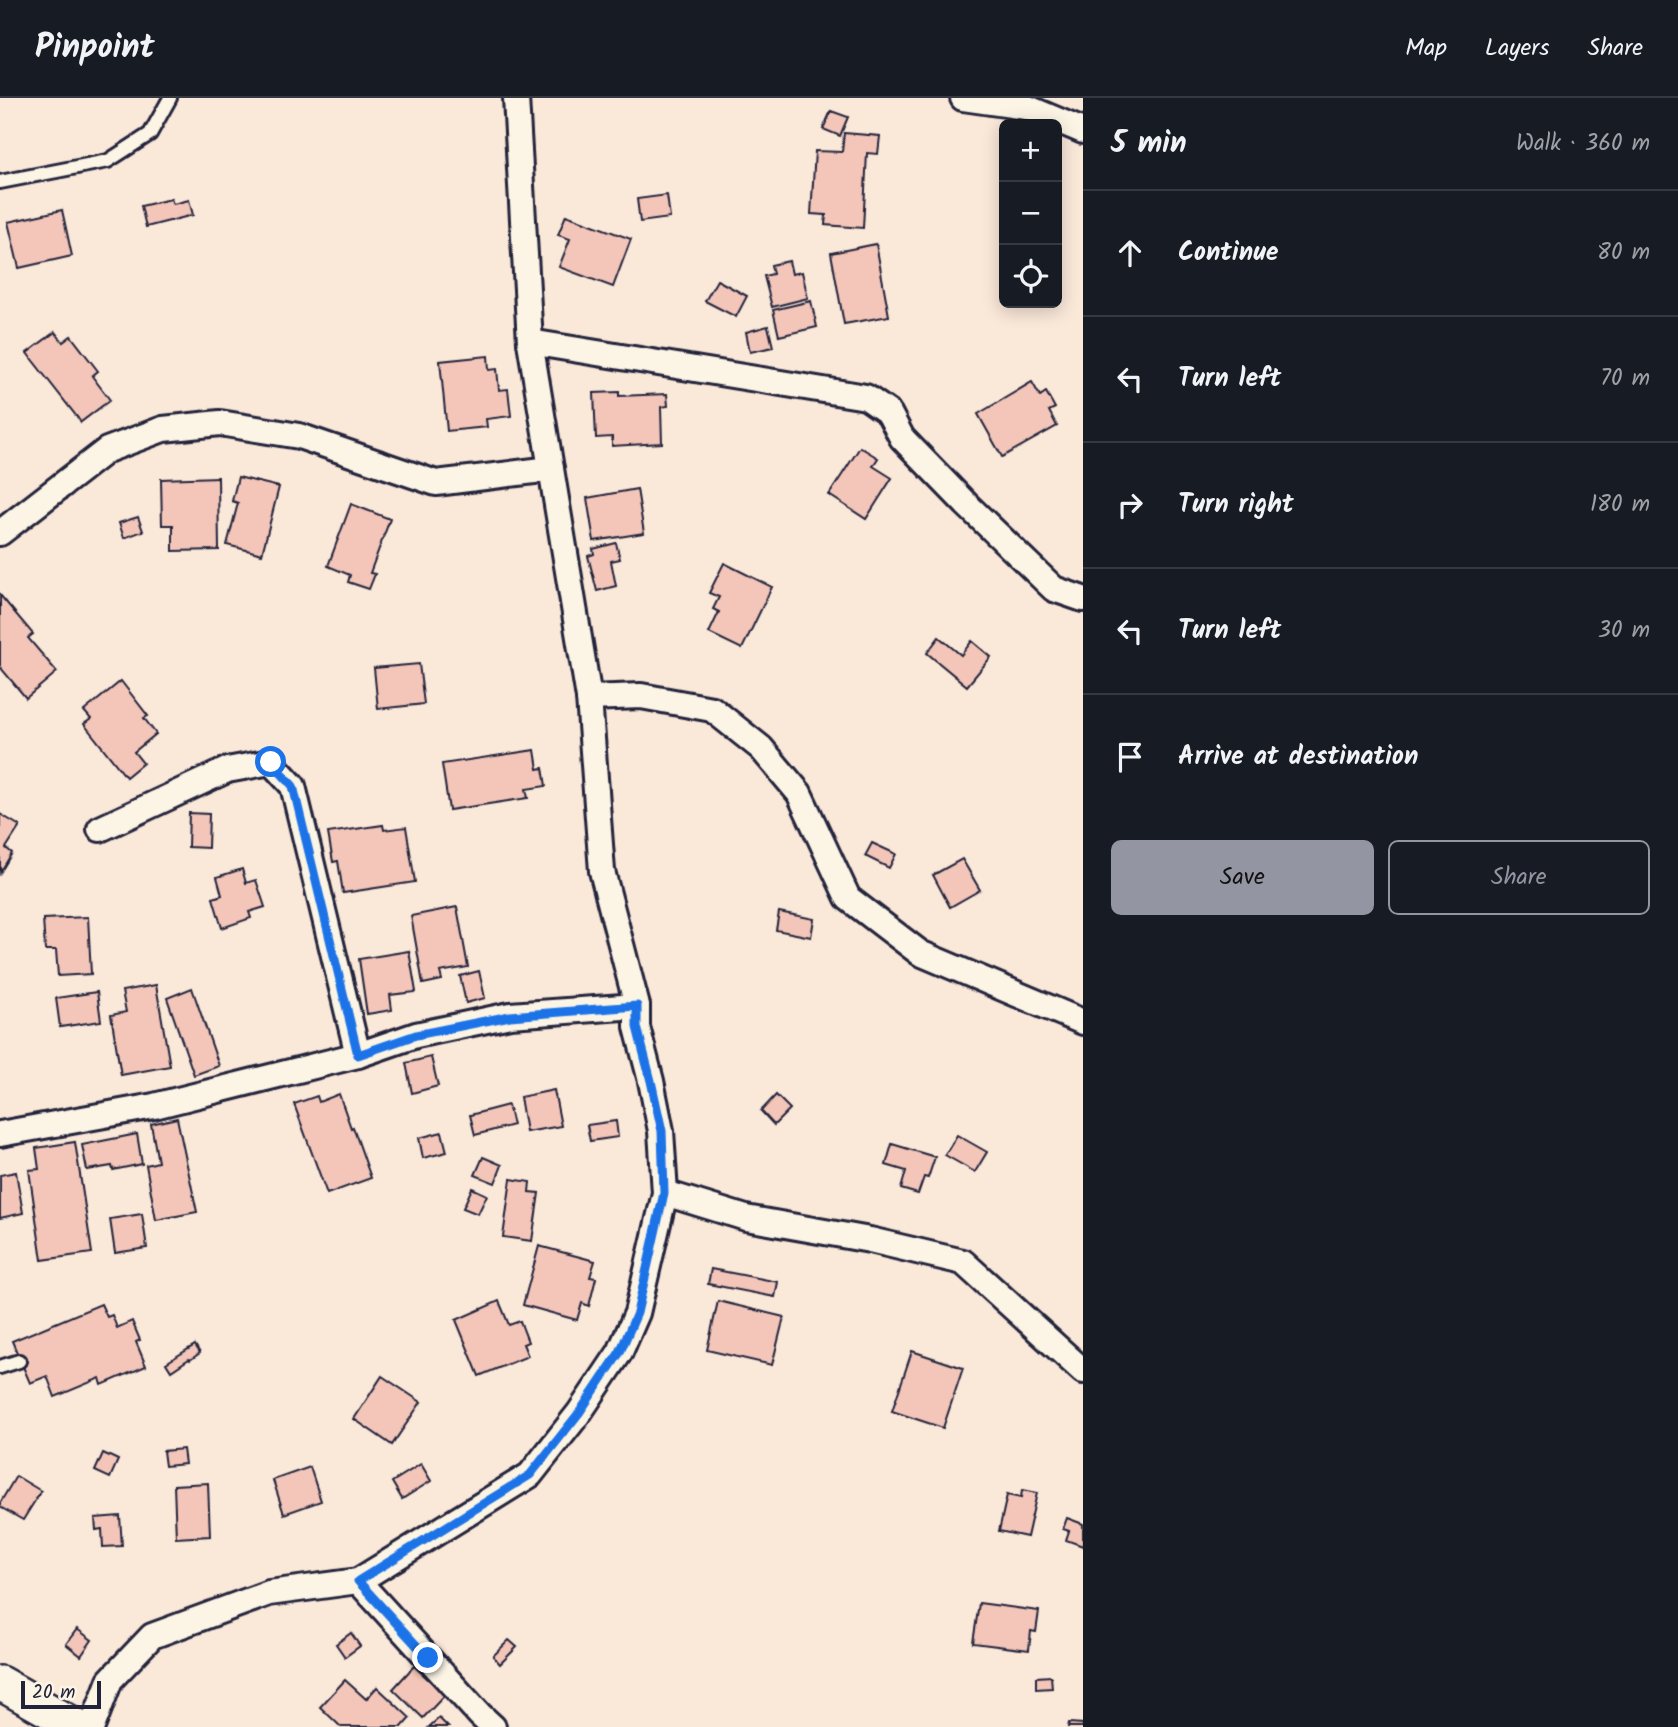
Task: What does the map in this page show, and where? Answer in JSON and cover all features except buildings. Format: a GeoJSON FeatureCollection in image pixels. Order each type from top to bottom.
{"type":"FeatureCollection","features":[{"type":"Feature","properties":{"kind":"main road"},"geometry":{"type":"LineString","coordinates":[[0,1683],[78,1727]]}},
{"type":"Feature","properties":{"kind":"street"},"geometry":{"type":"LineString","coordinates":[[92,1727],[110,1680],[152,1636],[269,1593],[358,1581],[530,1475],[579,1413],[620,1352],[637,1313],[664,1193],[662,1131],[637,1027],[637,1006],[602,871],[589,698],[530,342],[516,98]]}},
{"type":"Feature","properties":{"kind":"street"},"geometry":{"type":"LineString","coordinates":[[963,98],[1026,107],[1083,131]]}},
{"type":"Feature","properties":{"kind":"street"},"geometry":{"type":"LineString","coordinates":[[530,342],[866,397],[889,413],[902,438],[1054,589],[1083,599]]}},
{"type":"Feature","properties":{"kind":"street"},"geometry":{"type":"LineString","coordinates":[[0,533],[107,450],[163,429],[220,423],[299,436],[436,483],[551,469]]}},
{"type":"Feature","properties":{"kind":"street"},"geometry":{"type":"LineString","coordinates":[[589,698],[641,696],[712,709],[761,748],[799,793],[848,898],[920,953],[1083,1022]]}},
{"type":"Feature","properties":{"kind":"street"},"geometry":{"type":"LineString","coordinates":[[100,829],[226,770],[271,762],[293,786],[358,1055]]}},
{"type":"Feature","properties":{"kind":"street"},"geometry":{"type":"LineString","coordinates":[[0,1134],[154,1106],[358,1055],[416,1035],[510,1016],[637,1006]]}},
{"type":"Feature","properties":{"kind":"street"},"geometry":{"type":"LineString","coordinates":[[664,1193],[746,1218],[870,1240],[963,1262],[1083,1371]]}},
{"type":"Feature","properties":{"kind":"street"},"geometry":{"type":"LineString","coordinates":[[358,1581],[493,1727]]}},
{"type":"Feature","properties":{"kind":"lane"},"geometry":{"type":"LineString","coordinates":[[0,182],[108,161],[150,134],[170,98]]}},
{"type":"Feature","properties":{"kind":"lane"},"geometry":{"type":"LineString","coordinates":[[0,1367],[19,1361]]}},
{"type":"Feature","properties":{"kind":"route"},"geometry":{"type":"LineString","coordinates":[[271,762],[293,786],[358,1055],[416,1035],[510,1016],[637,1006],[637,1027],[662,1131],[664,1193],[637,1313],[620,1352],[579,1413],[530,1475],[358,1581],[428,1658]]}}]}
